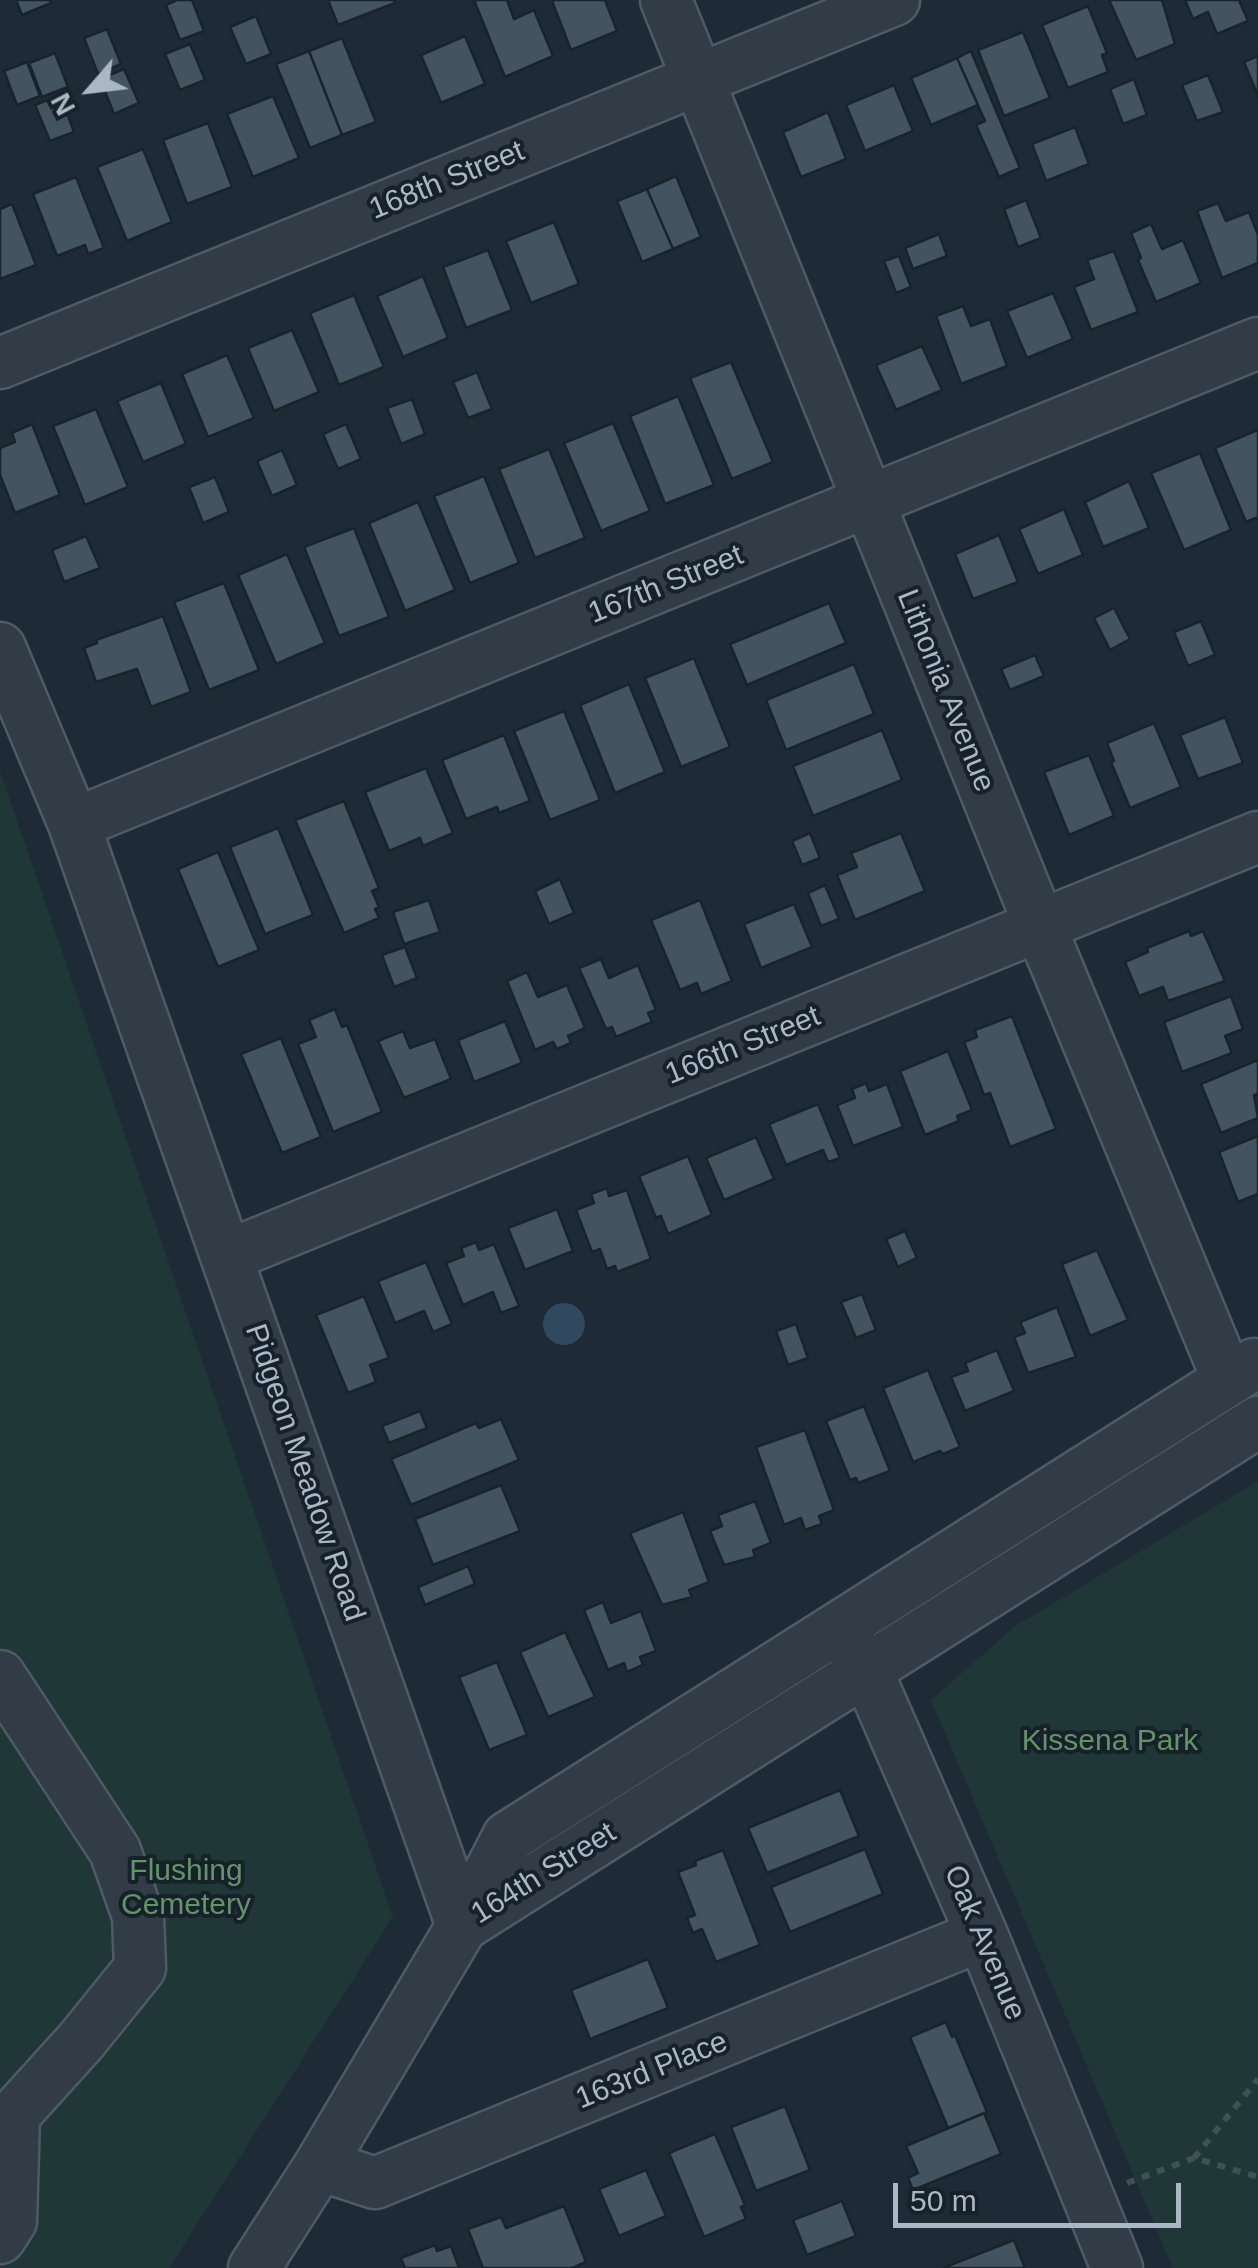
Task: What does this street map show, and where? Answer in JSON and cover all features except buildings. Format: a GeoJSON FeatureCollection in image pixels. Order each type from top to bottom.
{"type":"FeatureCollection","features":[{"type":"Feature","properties":{"kind":"street","name":"Lithonia Avenue"},"geometry":{"type":"LineString","coordinates":[[666,0],[1040,926],[1243,1371]]}},
{"type":"Feature","properties":{"kind":"street","name":"168th Street"},"geometry":{"type":"LineString","coordinates":[[0,363],[894,0]]}},
{"type":"Feature","properties":{"kind":"street","name":"167th Street"},"geometry":{"type":"LineString","coordinates":[[74,824],[1258,343]]}},
{"type":"Feature","properties":{"kind":"street","name":"Pidgeon Meadow Road"},"geometry":{"type":"LineString","coordinates":[[0,648],[74,824],[462,1926]]}},
{"type":"Feature","properties":{"kind":"street","name":"166th Street"},"geometry":{"type":"LineString","coordinates":[[228,1256],[1258,837]]}},
{"type":"Feature","properties":{"kind":"street","name":"164th Street"},"geometry":{"type":"LineString","coordinates":[[462,1926],[508,1837],[1243,1371]]}},
{"type":"Feature","properties":{"kind":"street","name":"164th Street"},"geometry":{"type":"LineString","coordinates":[[462,1926],[1258,1422]]}},
{"type":"Feature","properties":{"kind":"street","name":"Oak Avenue"},"geometry":{"type":"LineString","coordinates":[[838,1625],[866,1669],[982,1935],[1117,2268]]}},
{"type":"Feature","properties":{"kind":"street"},"geometry":{"type":"LineString","coordinates":[[0,1676],[115,1851],[138,1916],[140,1968],[81,2041],[7,2116],[11,2220],[0,2238]]}},
{"type":"Feature","properties":{"kind":"street"},"geometry":{"type":"LineString","coordinates":[[254,2268],[462,1926]]}},
{"type":"Feature","properties":{"kind":"street","name":"163rd Place"},"geometry":{"type":"LineString","coordinates":[[320,2165],[375,2183],[982,1935]]}},
{"type":"Feature","properties":{"kind":"path"},"geometry":{"type":"LineString","coordinates":[[1124,2184],[1194,2158],[1258,2079]]}},
{"type":"Feature","properties":{"kind":"path"},"geometry":{"type":"LineString","coordinates":[[1194,2158],[1258,2177]]}},
{"type":"Feature","properties":{"kind":"green space","name":"Flushing Cemetery"},"geometry":{"type":"Polygon","coordinates":[[[0,771],[393,1917],[169,2268],[0,2268],[0,771]]]}},
{"type":"Feature","properties":{"kind":"green space","name":"Kissena Park"},"geometry":{"type":"Polygon","coordinates":[[[1258,1481],[1258,2268],[1173,2268],[931,1700],[1014,1627],[1258,1481]]]}},
{"type":"Feature","properties":{"kind":"water"},"geometry":{"type":"Polygon","coordinates":[[[564,1303],[579,1309],[585,1324],[579,1339],[564,1345],[549,1339],[543,1324],[549,1309],[564,1303]]]}}]}
